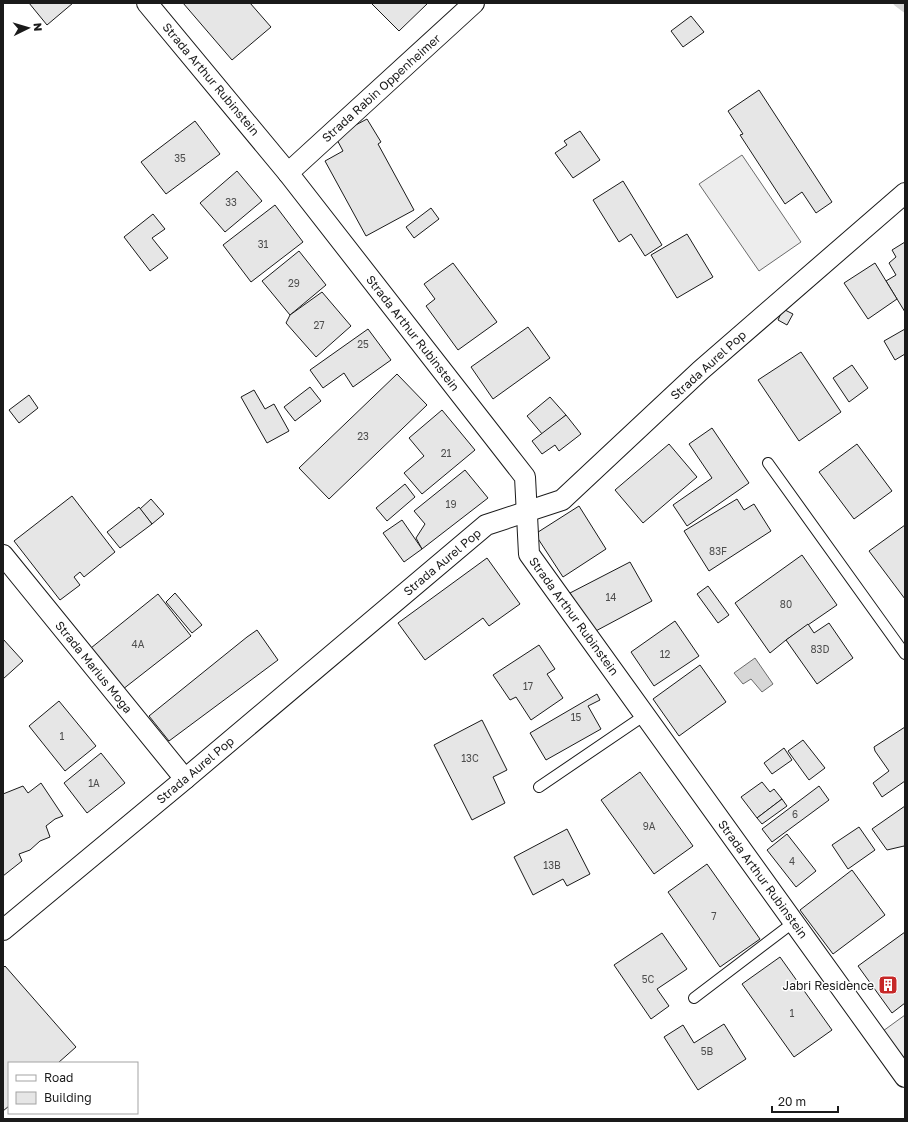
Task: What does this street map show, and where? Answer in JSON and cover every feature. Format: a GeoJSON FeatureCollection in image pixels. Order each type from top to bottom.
{"type":"FeatureCollection","features":[{"type":"Feature","properties":{"kind":"street","name":"Strada Arthur Rubinstein"},"geometry":{"type":"LineString","coordinates":[[147,3],[288,173],[525,477],[529,554],[905,1077]]}},
{"type":"Feature","properties":{"kind":"street","name":"Strada Rabin Oppenheimer"},"geometry":{"type":"LineString","coordinates":[[288,173],[474,3]]}},
{"type":"Feature","properties":{"kind":"street","name":"Strada Aurel Pop"},"geometry":{"type":"LineString","coordinates":[[3,930],[185,779],[486,525],[562,500],[701,370],[905,193]]}},
{"type":"Feature","properties":{"kind":"street","name":"Strada Marius Moga"},"geometry":{"type":"LineString","coordinates":[[3,555],[185,779]]}},
{"type":"Feature","properties":{"kind":"lane"},"geometry":{"type":"LineString","coordinates":[[768,463],[905,654]]}},
{"type":"Feature","properties":{"kind":"lane"},"geometry":{"type":"LineString","coordinates":[[539,787],[645,715]]}},
{"type":"Feature","properties":{"kind":"lane"},"geometry":{"type":"LineString","coordinates":[[694,998],[794,922]]}},
{"type":"Feature","properties":{"kind":"shaded area"},"geometry":{"type":"Polygon","coordinates":[[[742,155],[801,242],[759,271],[699,184],[742,155]]]}},
{"type":"Feature","properties":{"kind":"shaded area"},"geometry":{"type":"Polygon","coordinates":[[[755,658],[773,684],[762,692],[751,679],[743,684],[734,673],[755,658]]]}},
{"type":"Feature","properties":{"kind":"shaded area"},"geometry":{"type":"Polygon","coordinates":[[[905,1015],[905,1059],[883,1031],[905,1015]]]}},
{"type":"Feature","properties":{"kind":"building"},"geometry":{"type":"Polygon","coordinates":[[[29,3],[73,3],[47,25],[29,3]]]}},
{"type":"Feature","properties":{"kind":"building"},"geometry":{"type":"Polygon","coordinates":[[[183,3],[250,3],[271,27],[232,60],[183,3]]]}},
{"type":"Feature","properties":{"kind":"building"},"geometry":{"type":"Polygon","coordinates":[[[371,3],[428,3],[399,31],[371,3]]]}},
{"type":"Feature","properties":{"kind":"building"},"geometry":{"type":"Polygon","coordinates":[[[691,16],[704,32],[683,47],[671,31],[691,16]]]}},
{"type":"Feature","properties":{"kind":"building"},"geometry":{"type":"Polygon","coordinates":[[[759,90],[832,202],[816,213],[802,192],[785,204],[740,135],[743,134],[728,111],[759,90]]]}},
{"type":"Feature","properties":{"kind":"building"},"geometry":{"type":"Polygon","coordinates":[[[367,119],[381,142],[378,144],[414,210],[366,236],[325,161],[343,151],[335,136],[367,119]]]}},
{"type":"Feature","properties":{"kind":"building"},"geometry":{"type":"Polygon","coordinates":[[[195,121],[220,154],[166,194],[141,162],[195,121]]]}},
{"type":"Feature","properties":{"kind":"building"},"geometry":{"type":"Polygon","coordinates":[[[580,131],[600,160],[573,178],[555,153],[567,145],[564,141],[580,131]]]}},
{"type":"Feature","properties":{"kind":"building"},"geometry":{"type":"Polygon","coordinates":[[[237,171],[262,201],[225,232],[200,203],[237,171]]]}},
{"type":"Feature","properties":{"kind":"building"},"geometry":{"type":"Polygon","coordinates":[[[623,181],[662,245],[645,256],[631,234],[619,242],[593,200],[623,181]]]}},
{"type":"Feature","properties":{"kind":"building"},"geometry":{"type":"Polygon","coordinates":[[[275,205],[303,242],[251,282],[223,245],[275,205]]]}},
{"type":"Feature","properties":{"kind":"building"},"geometry":{"type":"Polygon","coordinates":[[[431,208],[439,219],[414,238],[406,227],[431,208]]]}},
{"type":"Feature","properties":{"kind":"building"},"geometry":{"type":"Polygon","coordinates":[[[153,214],[165,229],[152,238],[168,258],[150,271],[124,237],[153,214]]]}},
{"type":"Feature","properties":{"kind":"building"},"geometry":{"type":"Polygon","coordinates":[[[687,234],[713,277],[677,298],[651,255],[687,234]]]}},
{"type":"Feature","properties":{"kind":"building"},"geometry":{"type":"Polygon","coordinates":[[[905,242],[905,312],[886,281],[896,275],[889,263],[896,257],[892,250],[905,242]]]}},
{"type":"Feature","properties":{"kind":"building"},"geometry":{"type":"Polygon","coordinates":[[[299,251],[326,285],[290,315],[262,281],[299,251]]]}},
{"type":"Feature","properties":{"kind":"building"},"geometry":{"type":"Polygon","coordinates":[[[453,263],[497,322],[458,350],[426,306],[435,299],[424,284],[453,263]]]}},
{"type":"Feature","properties":{"kind":"building"},"geometry":{"type":"Polygon","coordinates":[[[875,263],[897,299],[868,319],[844,283],[875,263]]]}},
{"type":"Feature","properties":{"kind":"building"},"geometry":{"type":"Polygon","coordinates":[[[322,292],[351,326],[316,357],[286,323],[290,315],[322,292]]]}},
{"type":"Feature","properties":{"kind":"building"},"geometry":{"type":"Polygon","coordinates":[[[783,309],[793,314],[787,325],[778,320],[783,309]]]}},
{"type":"Feature","properties":{"kind":"building"},"geometry":{"type":"Polygon","coordinates":[[[528,327],[550,358],[493,399],[471,367],[528,327]]]}},
{"type":"Feature","properties":{"kind":"building"},"geometry":{"type":"Polygon","coordinates":[[[368,329],[391,360],[353,387],[344,373],[323,388],[310,370],[368,329]]]}},
{"type":"Feature","properties":{"kind":"building"},"geometry":{"type":"Polygon","coordinates":[[[905,329],[905,354],[895,360],[884,341],[905,329]]]}},
{"type":"Feature","properties":{"kind":"building"},"geometry":{"type":"Polygon","coordinates":[[[801,352],[841,412],[799,441],[758,380],[801,352]]]}},
{"type":"Feature","properties":{"kind":"building"},"geometry":{"type":"Polygon","coordinates":[[[852,365],[868,388],[849,402],[833,378],[852,365]]]}},
{"type":"Feature","properties":{"kind":"building"},"geometry":{"type":"Polygon","coordinates":[[[397,374],[427,405],[329,499],[299,468],[397,374]]]}},
{"type":"Feature","properties":{"kind":"building"},"geometry":{"type":"Polygon","coordinates":[[[310,387],[321,401],[295,421],[284,407],[310,387]]]}},
{"type":"Feature","properties":{"kind":"building"},"geometry":{"type":"Polygon","coordinates":[[[254,390],[265,409],[274,404],[289,431],[267,443],[241,397],[254,390]]]}},
{"type":"Feature","properties":{"kind":"building"},"geometry":{"type":"Polygon","coordinates":[[[29,395],[38,408],[19,423],[9,410],[29,395]]]}},
{"type":"Feature","properties":{"kind":"building"},"geometry":{"type":"Polygon","coordinates":[[[550,397],[566,415],[543,435],[527,416],[550,397]]]}},
{"type":"Feature","properties":{"kind":"building"},"geometry":{"type":"Polygon","coordinates":[[[442,410],[475,450],[422,494],[404,473],[424,456],[409,438],[442,410]]]}},
{"type":"Feature","properties":{"kind":"building"},"geometry":{"type":"Polygon","coordinates":[[[566,415],[581,434],[559,451],[555,445],[542,454],[532,441],[566,415]]]}},
{"type":"Feature","properties":{"kind":"building"},"geometry":{"type":"Polygon","coordinates":[[[712,428],[749,483],[687,526],[673,505],[712,478],[689,444],[712,428]]]}},
{"type":"Feature","properties":{"kind":"building"},"geometry":{"type":"Polygon","coordinates":[[[669,444],[697,477],[643,523],[615,490],[669,444]]]}},
{"type":"Feature","properties":{"kind":"building"},"geometry":{"type":"Polygon","coordinates":[[[857,444],[892,491],[854,519],[819,472],[857,444]]]}},
{"type":"Feature","properties":{"kind":"building"},"geometry":{"type":"Polygon","coordinates":[[[465,470],[488,498],[422,549],[416,538],[425,524],[414,511],[465,470]]]}},
{"type":"Feature","properties":{"kind":"building"},"geometry":{"type":"Polygon","coordinates":[[[405,484],[415,497],[387,521],[376,508],[405,484]]]}},
{"type":"Feature","properties":{"kind":"building"},"geometry":{"type":"Polygon","coordinates":[[[72,496],[115,552],[84,577],[80,572],[74,577],[80,585],[60,600],[14,541],[72,496]]]}},
{"type":"Feature","properties":{"kind":"building"},"geometry":{"type":"Polygon","coordinates":[[[151,499],[164,514],[152,524],[140,509],[151,499]]]}},
{"type":"Feature","properties":{"kind":"building"},"geometry":{"type":"Polygon","coordinates":[[[737,499],[744,510],[754,504],[771,531],[709,571],[684,531],[737,499]]]}},
{"type":"Feature","properties":{"kind":"building"},"geometry":{"type":"Polygon","coordinates":[[[579,506],[606,549],[563,577],[535,534],[579,506]]]}},
{"type":"Feature","properties":{"kind":"building"},"geometry":{"type":"Polygon","coordinates":[[[139,507],[152,524],[120,548],[107,532],[139,507]]]}},
{"type":"Feature","properties":{"kind":"building"},"geometry":{"type":"Polygon","coordinates":[[[402,520],[422,549],[404,562],[383,533],[402,520]]]}},
{"type":"Feature","properties":{"kind":"building"},"geometry":{"type":"Polygon","coordinates":[[[905,525],[905,599],[869,551],[905,525]]]}},
{"type":"Feature","properties":{"kind":"building"},"geometry":{"type":"Polygon","coordinates":[[[802,555],[837,605],[786,640],[770,653],[735,603],[802,555]]]}},
{"type":"Feature","properties":{"kind":"building"},"geometry":{"type":"Polygon","coordinates":[[[487,558],[520,604],[489,626],[483,618],[425,660],[398,623],[487,558]]]}},
{"type":"Feature","properties":{"kind":"building"},"geometry":{"type":"Polygon","coordinates":[[[630,562],[652,601],[592,633],[570,593],[630,562]]]}},
{"type":"Feature","properties":{"kind":"building"},"geometry":{"type":"Polygon","coordinates":[[[708,586],[729,615],[718,623],[697,594],[708,586]]]}},
{"type":"Feature","properties":{"kind":"building"},"geometry":{"type":"Polygon","coordinates":[[[175,593],[202,625],[192,633],[166,602],[175,593]]]}},
{"type":"Feature","properties":{"kind":"building"},"geometry":{"type":"Polygon","coordinates":[[[158,594],[191,636],[118,693],[86,652],[158,594]]]}},
{"type":"Feature","properties":{"kind":"building"},"geometry":{"type":"Polygon","coordinates":[[[675,621],[699,656],[654,686],[631,652],[675,621]]]}},
{"type":"Feature","properties":{"kind":"building"},"geometry":{"type":"Polygon","coordinates":[[[829,623],[853,658],[817,684],[786,640],[808,624],[814,633],[829,623]]]}},
{"type":"Feature","properties":{"kind":"building"},"geometry":{"type":"Polygon","coordinates":[[[257,630],[278,660],[169,741],[149,716],[257,630]]]}},
{"type":"Feature","properties":{"kind":"building"},"geometry":{"type":"Polygon","coordinates":[[[3,639],[23,661],[3,679],[3,639]]]}},
{"type":"Feature","properties":{"kind":"building"},"geometry":{"type":"Polygon","coordinates":[[[539,645],[555,669],[547,674],[563,698],[531,720],[516,697],[510,700],[493,675],[539,645]]]}},
{"type":"Feature","properties":{"kind":"building"},"geometry":{"type":"Polygon","coordinates":[[[700,665],[726,702],[679,736],[653,699],[700,665]]]}},
{"type":"Feature","properties":{"kind":"building"},"geometry":{"type":"Polygon","coordinates":[[[597,694],[600,700],[588,706],[601,729],[546,760],[530,733],[597,694]]]}},
{"type":"Feature","properties":{"kind":"building"},"geometry":{"type":"Polygon","coordinates":[[[59,701],[96,746],[65,771],[29,726],[59,701]]]}},
{"type":"Feature","properties":{"kind":"building"},"geometry":{"type":"Polygon","coordinates":[[[482,720],[507,770],[493,777],[505,803],[472,820],[434,745],[482,720]]]}},
{"type":"Feature","properties":{"kind":"building"},"geometry":{"type":"Polygon","coordinates":[[[905,727],[905,781],[882,797],[873,783],[889,771],[875,751],[874,747],[905,727]]]}},
{"type":"Feature","properties":{"kind":"building"},"geometry":{"type":"Polygon","coordinates":[[[803,740],[825,768],[809,780],[788,751],[803,740]]]}},
{"type":"Feature","properties":{"kind":"building"},"geometry":{"type":"Polygon","coordinates":[[[784,748],[792,760],[772,774],[764,763],[784,748]]]}},
{"type":"Feature","properties":{"kind":"building"},"geometry":{"type":"Polygon","coordinates":[[[101,753],[125,783],[87,813],[64,783],[101,753]]]}},
{"type":"Feature","properties":{"kind":"building"},"geometry":{"type":"Polygon","coordinates":[[[640,772],[693,846],[654,874],[601,800],[640,772]]]}},
{"type":"Feature","properties":{"kind":"building"},"geometry":{"type":"Polygon","coordinates":[[[762,782],[770,792],[774,789],[782,799],[757,818],[741,797],[762,782]]]}},
{"type":"Feature","properties":{"kind":"building"},"geometry":{"type":"Polygon","coordinates":[[[41,783],[63,816],[55,819],[46,826],[50,837],[40,841],[30,850],[19,854],[22,861],[3,876],[3,794],[23,786],[28,793],[41,783]]]}},
{"type":"Feature","properties":{"kind":"building"},"geometry":{"type":"Polygon","coordinates":[[[819,786],[829,800],[772,842],[762,829],[819,786]]]}},
{"type":"Feature","properties":{"kind":"building"},"geometry":{"type":"Polygon","coordinates":[[[782,799],[787,806],[762,824],[757,818],[782,799]]]}},
{"type":"Feature","properties":{"kind":"building"},"geometry":{"type":"Polygon","coordinates":[[[905,806],[905,848],[904,846],[887,850],[872,829],[905,806]]]}},
{"type":"Feature","properties":{"kind":"building"},"geometry":{"type":"Polygon","coordinates":[[[859,827],[875,850],[848,869],[832,845],[859,827]]]}},
{"type":"Feature","properties":{"kind":"building"},"geometry":{"type":"Polygon","coordinates":[[[567,829],[590,874],[567,886],[563,879],[533,895],[514,857],[567,829]]]}},
{"type":"Feature","properties":{"kind":"building"},"geometry":{"type":"Polygon","coordinates":[[[787,834],[816,871],[796,887],[767,850],[787,834]]]}},
{"type":"Feature","properties":{"kind":"building"},"geometry":{"type":"Polygon","coordinates":[[[707,864],[760,939],[720,967],[668,892],[707,864]]]}},
{"type":"Feature","properties":{"kind":"building"},"geometry":{"type":"Polygon","coordinates":[[[852,870],[885,915],[833,954],[800,910],[852,870]]]}},
{"type":"Feature","properties":{"kind":"building","name":"Jabri Residence"},"geometry":{"type":"Polygon","coordinates":[[[905,932],[905,1003],[892,1013],[858,966],[905,932]]]}},
{"type":"Feature","properties":{"kind":"building"},"geometry":{"type":"Polygon","coordinates":[[[662,933],[687,969],[657,989],[669,1006],[651,1019],[614,965],[662,933]]]}},
{"type":"Feature","properties":{"kind":"building"},"geometry":{"type":"Polygon","coordinates":[[[780,957],[832,1030],[794,1057],[742,984],[780,957]]]}},
{"type":"Feature","properties":{"kind":"building"},"geometry":{"type":"Polygon","coordinates":[[[5,966],[76,1047],[59,1062],[8,1062],[8,1107],[3,1111],[3,968],[5,966]]]}},
{"type":"Feature","properties":{"kind":"building"},"geometry":{"type":"Polygon","coordinates":[[[724,1024],[746,1059],[698,1090],[664,1037],[683,1025],[694,1043],[724,1024]]]}},
{"type":"Feature","properties":{"kind":"waterway"},"geometry":{"type":"LineString","coordinates":[[897,3],[905,9]]}},
{"type":"Feature","properties":{"kind":"place","name":"Jabri Residence"},"geometry":{"type":"Point","coordinates":[888,985]}}]}
